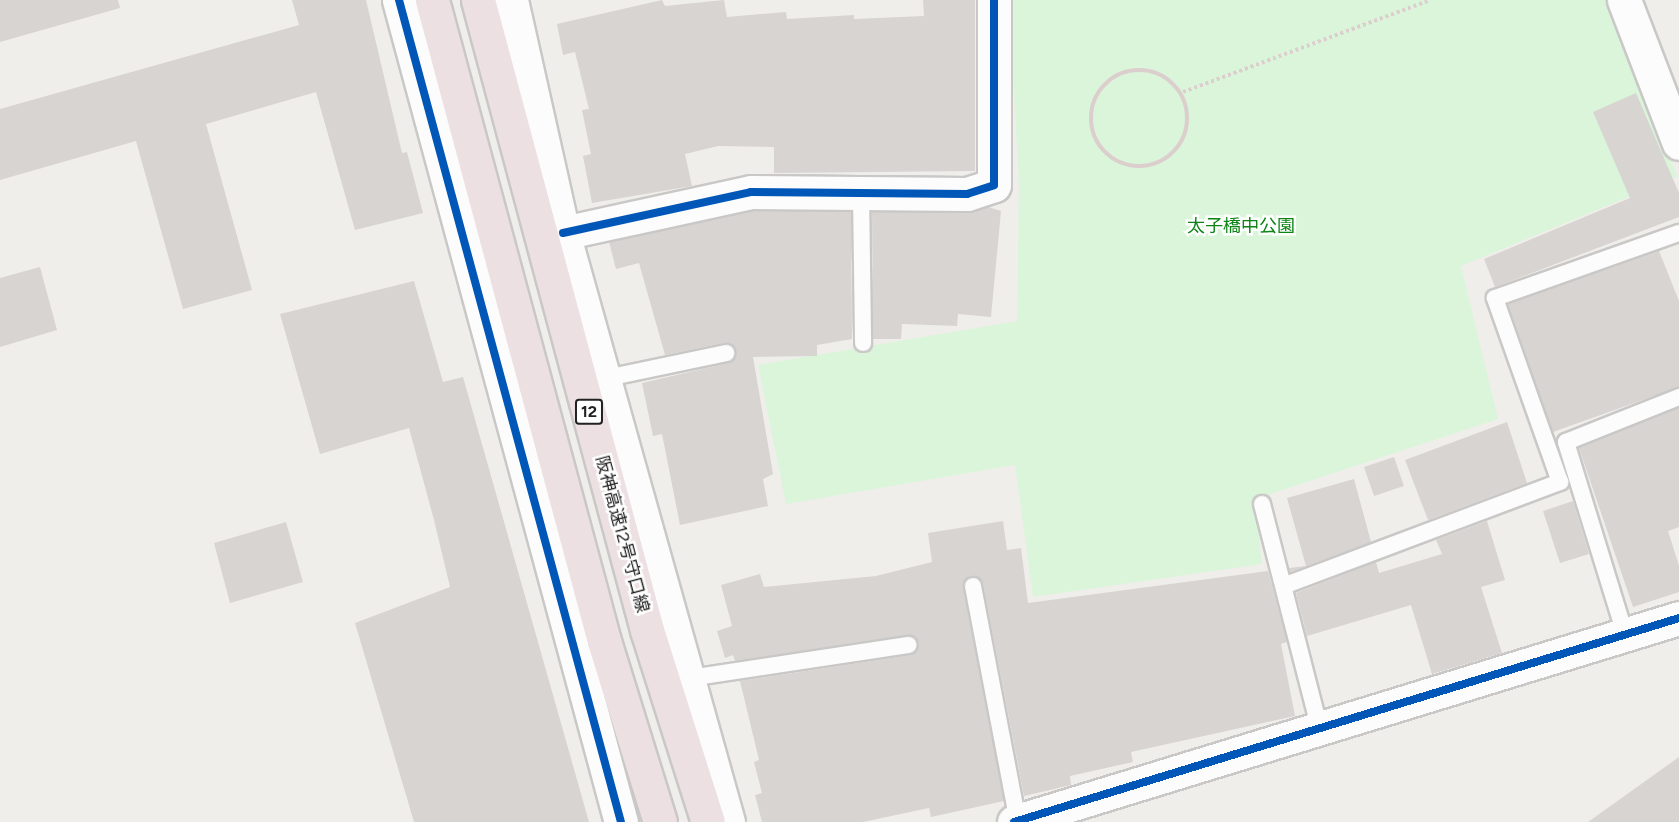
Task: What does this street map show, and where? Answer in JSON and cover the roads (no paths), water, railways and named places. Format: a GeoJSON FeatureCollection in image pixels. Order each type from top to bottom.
{"type":"FeatureCollection","features":[{"type":"Feature","properties":{"kind":"highway"},"geometry":{"type":"LineString","coordinates":[[432,0],[604,641],[660,822]]}},
{"type":"Feature","properties":{"kind":"highway","name":"阪神高速12号守口線"},"geometry":{"type":"LineString","coordinates":[[478,0],[648,630],[708,822]]}},
{"type":"Feature","properties":{"kind":"street"},"geometry":{"type":"LineString","coordinates":[[399,0],[621,822]]}},
{"type":"Feature","properties":{"kind":"street"},"geometry":{"type":"LineString","coordinates":[[511,0],[563,233],[602,379],[690,678],[728,822]]}},
{"type":"Feature","properties":{"kind":"street"},"geometry":{"type":"LineString","coordinates":[[563,233],[751,192],[967,194],[994,185],[994,0]]}},
{"type":"Feature","properties":{"kind":"street"},"geometry":{"type":"LineString","coordinates":[[1624,0],[1679,143]]}},
{"type":"Feature","properties":{"kind":"street"},"geometry":{"type":"LineString","coordinates":[[1016,821],[1320,730],[1679,618]]}},
{"type":"Feature","properties":{"kind":"lane"},"geometry":{"type":"LineString","coordinates":[[861,193],[863,343]]}},
{"type":"Feature","properties":{"kind":"lane"},"geometry":{"type":"LineString","coordinates":[[1560,482],[1495,298],[1679,233]]}},
{"type":"Feature","properties":{"kind":"lane"},"geometry":{"type":"LineString","coordinates":[[602,379],[726,353]]}},
{"type":"Feature","properties":{"kind":"lane"},"geometry":{"type":"LineString","coordinates":[[1625,634],[1566,442],[1679,398]]}},
{"type":"Feature","properties":{"kind":"lane"},"geometry":{"type":"LineString","coordinates":[[1286,585],[1576,476]]}},
{"type":"Feature","properties":{"kind":"lane"},"geometry":{"type":"LineString","coordinates":[[1262,504],[1286,585],[1320,730]]}},
{"type":"Feature","properties":{"kind":"lane"},"geometry":{"type":"LineString","coordinates":[[973,586],[1016,821]]}},
{"type":"Feature","properties":{"kind":"lane"},"geometry":{"type":"LineString","coordinates":[[690,678],[909,645]]}},
{"type":"Feature","properties":{"kind":"park label","name":"太子橋中公園"},"geometry":{"type":"Point","coordinates":[1241,226]}}]}
